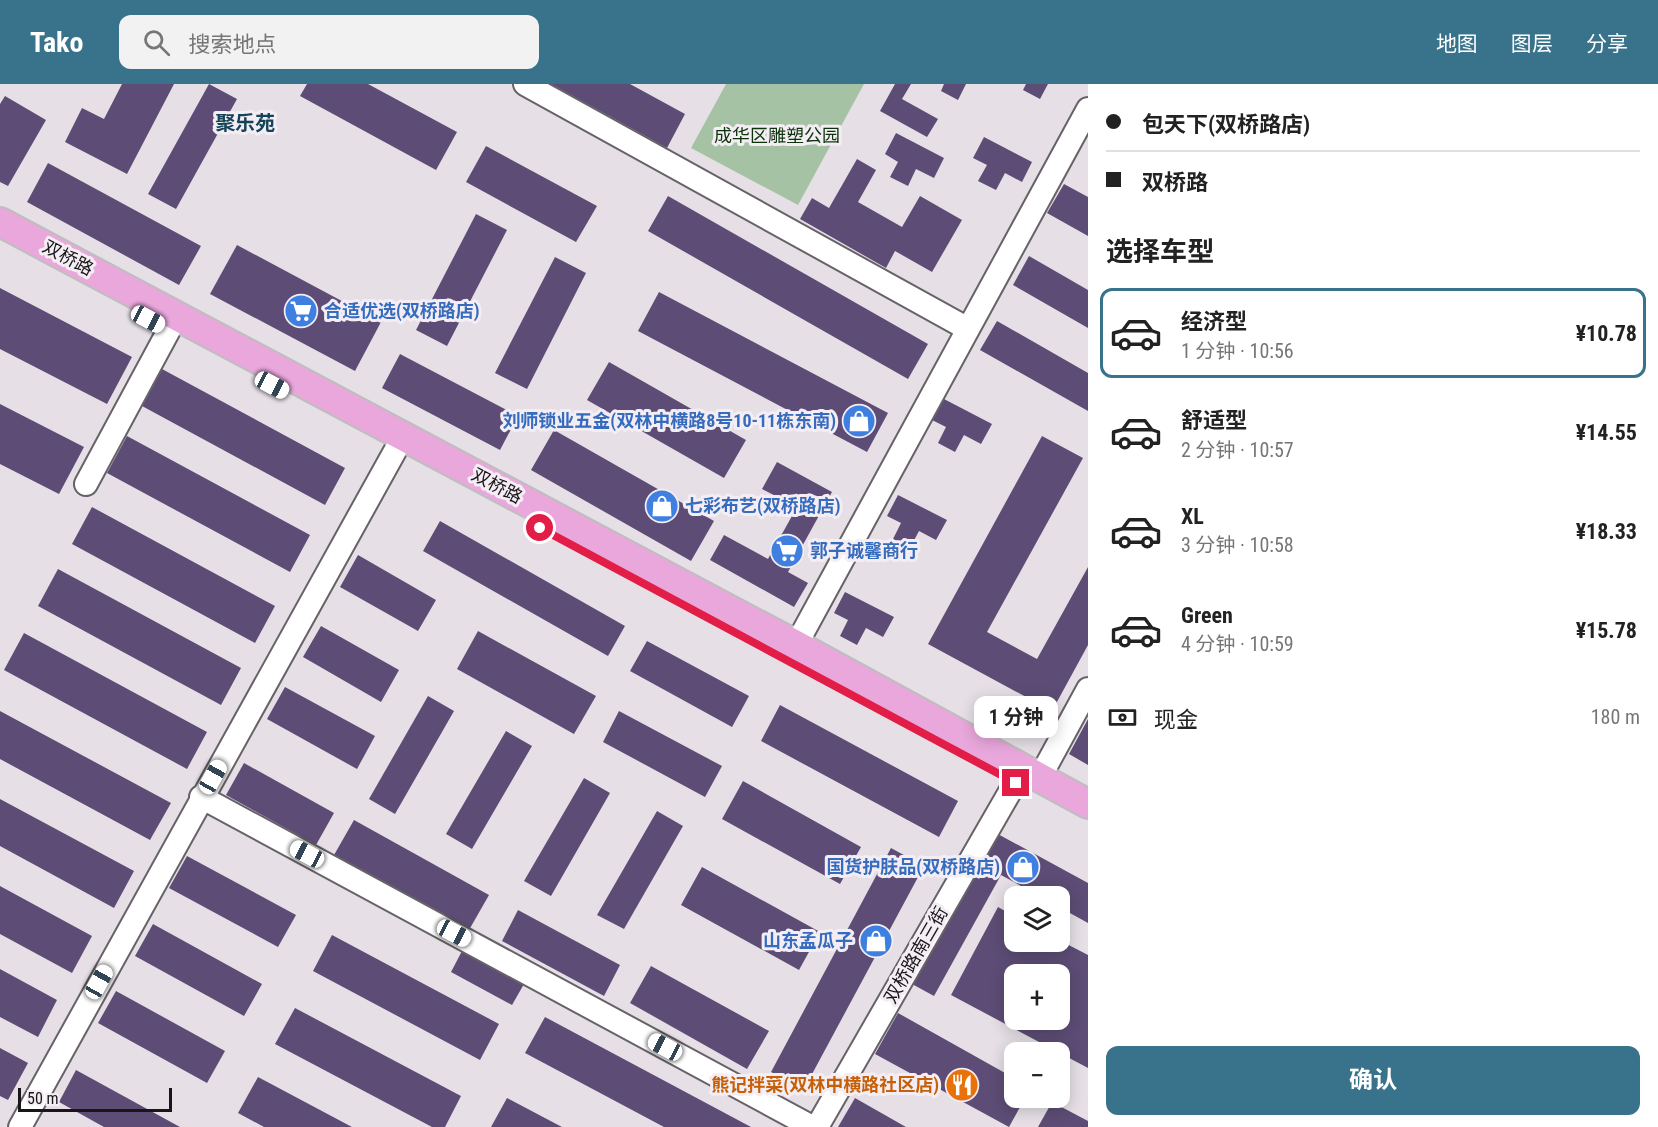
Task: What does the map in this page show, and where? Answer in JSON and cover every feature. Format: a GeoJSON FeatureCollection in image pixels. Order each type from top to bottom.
{"type":"FeatureCollection","features":[{"type":"Feature","properties":{"kind":"main road","name":"双桥路"},"geometry":{"type":"LineString","coordinates":[[0,222],[796,645],[1027,781],[1088,821]]}},
{"type":"Feature","properties":{"kind":"main road","name":"双桥路"},"geometry":{"type":"LineString","coordinates":[[0,240],[395,451],[1027,781],[1088,804]]}},
{"type":"Feature","properties":{"kind":"street"},"geometry":{"type":"LineString","coordinates":[[525,84],[968,329]]}},
{"type":"Feature","properties":{"kind":"street"},"geometry":{"type":"LineString","coordinates":[[796,645],[1088,109]]}},
{"type":"Feature","properties":{"kind":"street"},"geometry":{"type":"LineString","coordinates":[[86,484],[169,330]]}},
{"type":"Feature","properties":{"kind":"street"},"geometry":{"type":"LineString","coordinates":[[20,1127],[201,797],[395,451]]}},
{"type":"Feature","properties":{"kind":"street","name":"双桥路南三街"},"geometry":{"type":"LineString","coordinates":[[817,1127],[1027,781],[1088,689]]}},
{"type":"Feature","properties":{"kind":"street"},"geometry":{"type":"LineString","coordinates":[[201,797],[812,1127]]}},
{"type":"Feature","properties":{"kind":"green space","name":"成华区雕塑公园"},"geometry":{"type":"Polygon","coordinates":[[[726,84],[864,84],[798,205],[691,148],[726,84]]]}},
{"type":"Feature","properties":{"kind":"building"},"geometry":{"type":"Polygon","coordinates":[[[122,84],[174,84],[127,174],[65,142],[82,108],[104,119],[122,84]]]}},
{"type":"Feature","properties":{"kind":"building"},"geometry":{"type":"Polygon","coordinates":[[[209,84],[237,99],[176,209],[148,194],[209,84]]]}},
{"type":"Feature","properties":{"kind":"building"},"geometry":{"type":"Polygon","coordinates":[[[307,84],[368,84],[457,132],[436,170],[300,96],[307,84]]]}},
{"type":"Feature","properties":{"kind":"building"},"geometry":{"type":"Polygon","coordinates":[[[551,84],[630,84],[685,114],[667,148],[551,84]]]}},
{"type":"Feature","properties":{"kind":"building"},"geometry":{"type":"Polygon","coordinates":[[[895,84],[911,84],[902,99],[938,119],[927,137],[880,111],[895,84]]]}},
{"type":"Feature","properties":{"kind":"building"},"geometry":{"type":"Polygon","coordinates":[[[944,84],[966,84],[958,100],[941,91],[944,84]]]}},
{"type":"Feature","properties":{"kind":"building"},"geometry":{"type":"Polygon","coordinates":[[[1026,84],[1048,84],[1040,99],[1023,90],[1026,84]]]}},
{"type":"Feature","properties":{"kind":"building"},"geometry":{"type":"Polygon","coordinates":[[[5,96],[46,120],[8,186],[0,182],[0,104],[5,96]]]}},
{"type":"Feature","properties":{"kind":"building"},"geometry":{"type":"Polygon","coordinates":[[[896,133],[944,158],[934,178],[916,169],[908,186],[890,177],[898,162],[885,154],[896,133]]]}},
{"type":"Feature","properties":{"kind":"building"},"geometry":{"type":"Polygon","coordinates":[[[984,137],[1032,162],[1022,182],[1005,173],[996,190],[978,181],[987,165],[973,158],[984,137]]]}},
{"type":"Feature","properties":{"kind":"building"},"geometry":{"type":"Polygon","coordinates":[[[486,146],[597,206],[576,242],[466,182],[486,146]]]}},
{"type":"Feature","properties":{"kind":"building"},"geometry":{"type":"Polygon","coordinates":[[[857,159],[876,170],[858,202],[902,227],[920,196],[962,220],[932,272],[895,251],[886,268],[800,219],[812,198],[829,208],[857,159]]]}},
{"type":"Feature","properties":{"kind":"building"},"geometry":{"type":"Polygon","coordinates":[[[48,163],[201,246],[179,285],[27,202],[48,163]]]}},
{"type":"Feature","properties":{"kind":"building"},"geometry":{"type":"Polygon","coordinates":[[[1064,184],[1088,197],[1088,236],[1047,213],[1064,184]]]}},
{"type":"Feature","properties":{"kind":"building"},"geometry":{"type":"Polygon","coordinates":[[[668,196],[928,344],[908,379],[648,231],[668,196]]]}},
{"type":"Feature","properties":{"kind":"building"},"geometry":{"type":"Polygon","coordinates":[[[476,214],[507,230],[447,346],[416,330],[476,214]]]}},
{"type":"Feature","properties":{"kind":"building"},"geometry":{"type":"Polygon","coordinates":[[[237,245],[381,322],[355,371],[210,294],[237,245]]]}},
{"type":"Feature","properties":{"kind":"building"},"geometry":{"type":"Polygon","coordinates":[[[1029,256],[1088,290],[1088,328],[1013,285],[1029,256]]]}},
{"type":"Feature","properties":{"kind":"building"},"geometry":{"type":"Polygon","coordinates":[[[555,257],[586,273],[527,389],[495,373],[555,257]]]}},
{"type":"Feature","properties":{"kind":"building"},"geometry":{"type":"Polygon","coordinates":[[[0,288],[132,357],[107,404],[0,349],[0,288]]]}},
{"type":"Feature","properties":{"kind":"building"},"geometry":{"type":"Polygon","coordinates":[[[659,292],[888,413],[867,452],[638,331],[659,292]]]}},
{"type":"Feature","properties":{"kind":"building"},"geometry":{"type":"Polygon","coordinates":[[[997,321],[1088,373],[1088,411],[980,350],[997,321]]]}},
{"type":"Feature","properties":{"kind":"building"},"geometry":{"type":"Polygon","coordinates":[[[400,354],[518,416],[500,450],[382,388],[400,354]]]}},
{"type":"Feature","properties":{"kind":"building"},"geometry":{"type":"Polygon","coordinates":[[[609,362],[746,440],[724,478],[587,400],[609,362]]]}},
{"type":"Feature","properties":{"kind":"building"},"geometry":{"type":"Polygon","coordinates":[[[162,369],[345,468],[325,505],[142,406],[162,369]]]}},
{"type":"Feature","properties":{"kind":"building"},"geometry":{"type":"Polygon","coordinates":[[[944,399],[992,424],[981,444],[964,435],[955,452],[938,443],[946,427],[932,420],[944,399]]]}},
{"type":"Feature","properties":{"kind":"building"},"geometry":{"type":"Polygon","coordinates":[[[0,404],[84,447],[59,494],[0,464],[0,404]]]}},
{"type":"Feature","properties":{"kind":"building"},"geometry":{"type":"Polygon","coordinates":[[[554,430],[714,521],[691,561],[531,470],[554,430]]]}},
{"type":"Feature","properties":{"kind":"building"},"geometry":{"type":"Polygon","coordinates":[[[127,436],[310,535],[290,572],[107,473],[127,436]]]}},
{"type":"Feature","properties":{"kind":"building"},"geometry":{"type":"Polygon","coordinates":[[[1042,436],[1083,458],[987,632],[1037,659],[1088,567],[1088,645],[1052,711],[928,644],[1042,436]]]}},
{"type":"Feature","properties":{"kind":"building"},"geometry":{"type":"Polygon","coordinates":[[[777,462],[832,492],[788,572],[808,583],[794,607],[710,560],[724,535],[768,559],[797,507],[762,489],[777,462]]]}},
{"type":"Feature","properties":{"kind":"building"},"geometry":{"type":"Polygon","coordinates":[[[898,495],[947,520],[936,540],[919,531],[910,548],[893,539],[901,523],[887,516],[898,495]]]}},
{"type":"Feature","properties":{"kind":"building"},"geometry":{"type":"Polygon","coordinates":[[[92,507],[275,606],[255,643],[72,544],[92,507]]]}},
{"type":"Feature","properties":{"kind":"building"},"geometry":{"type":"Polygon","coordinates":[[[440,521],[625,626],[608,656],[423,551],[440,521]]]}},
{"type":"Feature","properties":{"kind":"building"},"geometry":{"type":"Polygon","coordinates":[[[358,555],[436,600],[418,631],[340,587],[358,555]]]}},
{"type":"Feature","properties":{"kind":"building"},"geometry":{"type":"Polygon","coordinates":[[[58,569],[241,668],[221,705],[38,606],[58,569]]]}},
{"type":"Feature","properties":{"kind":"building"},"geometry":{"type":"Polygon","coordinates":[[[845,592],[894,617],[883,637],[866,628],[857,645],[840,636],[848,620],[834,613],[845,592]]]}},
{"type":"Feature","properties":{"kind":"building"},"geometry":{"type":"Polygon","coordinates":[[[321,626],[399,670],[381,702],[303,657],[321,626]]]}},
{"type":"Feature","properties":{"kind":"building"},"geometry":{"type":"Polygon","coordinates":[[[478,631],[596,696],[574,734],[457,669],[478,631]]]}},
{"type":"Feature","properties":{"kind":"building"},"geometry":{"type":"Polygon","coordinates":[[[24,633],[207,732],[187,769],[4,670],[24,633]]]}},
{"type":"Feature","properties":{"kind":"building"},"geometry":{"type":"Polygon","coordinates":[[[647,641],[749,696],[732,727],[630,671],[647,641]]]}},
{"type":"Feature","properties":{"kind":"building"},"geometry":{"type":"Polygon","coordinates":[[[285,687],[375,736],[357,769],[267,719],[285,687]]]}},
{"type":"Feature","properties":{"kind":"building"},"geometry":{"type":"Polygon","coordinates":[[[428,696],[454,711],[395,814],[369,799],[428,696]]]}},
{"type":"Feature","properties":{"kind":"building"},"geometry":{"type":"Polygon","coordinates":[[[780,705],[958,801],[939,837],[761,741],[780,705]]]}},
{"type":"Feature","properties":{"kind":"building"},"geometry":{"type":"Polygon","coordinates":[[[0,711],[171,803],[150,840],[0,759],[0,711]]]}},
{"type":"Feature","properties":{"kind":"building"},"geometry":{"type":"Polygon","coordinates":[[[619,711],[722,766],[705,797],[603,742],[619,711]]]}},
{"type":"Feature","properties":{"kind":"building"},"geometry":{"type":"Polygon","coordinates":[[[1088,719],[1088,765],[1069,754],[1088,719]]]}},
{"type":"Feature","properties":{"kind":"building"},"geometry":{"type":"Polygon","coordinates":[[[506,731],[532,746],[472,849],[446,834],[506,731]]]}},
{"type":"Feature","properties":{"kind":"building"},"geometry":{"type":"Polygon","coordinates":[[[244,763],[334,813],[316,845],[226,795],[244,763]]]}},
{"type":"Feature","properties":{"kind":"building"},"geometry":{"type":"Polygon","coordinates":[[[584,778],[610,793],[551,896],[524,881],[584,778]]]}},
{"type":"Feature","properties":{"kind":"building"},"geometry":{"type":"Polygon","coordinates":[[[743,781],[861,847],[840,884],[722,819],[743,781]]]}},
{"type":"Feature","properties":{"kind":"building"},"geometry":{"type":"Polygon","coordinates":[[[0,799],[134,871],[114,908],[0,846],[0,799]]]}},
{"type":"Feature","properties":{"kind":"building"},"geometry":{"type":"Polygon","coordinates":[[[657,811],[683,826],[624,929],[597,915],[657,811]]]}},
{"type":"Feature","properties":{"kind":"building"},"geometry":{"type":"Polygon","coordinates":[[[354,820],[489,895],[469,930],[334,855],[354,820]]]}},
{"type":"Feature","properties":{"kind":"building"},"geometry":{"type":"Polygon","coordinates":[[[996,833],[1088,883],[1088,923],[1070,913],[1070,886],[1021,886],[1001,875],[934,996],[912,984],[996,833]]]}},
{"type":"Feature","properties":{"kind":"building"},"geometry":{"type":"Polygon","coordinates":[[[891,848],[924,866],[804,1089],[771,1072],[891,848]]]}},
{"type":"Feature","properties":{"kind":"building"},"geometry":{"type":"Polygon","coordinates":[[[187,856],[296,915],[278,947],[169,888],[187,856]]]}},
{"type":"Feature","properties":{"kind":"building"},"geometry":{"type":"Polygon","coordinates":[[[702,867],[820,932],[799,970],[681,905],[702,867]]]}},
{"type":"Feature","properties":{"kind":"building"},"geometry":{"type":"Polygon","coordinates":[[[0,886],[92,936],[72,973],[0,934],[0,886]]]}},
{"type":"Feature","properties":{"kind":"building"},"geometry":{"type":"Polygon","coordinates":[[[998,907],[1004,910],[1004,952],[1070,952],[1070,946],[1088,955],[1088,1068],[1070,1058],[1070,1042],[1039,1042],[1017,1030],[1070,1030],[1070,964],[1004,964],[1004,1023],[951,995],[998,907]]]}},
{"type":"Feature","properties":{"kind":"building"},"geometry":{"type":"Polygon","coordinates":[[[518,910],[620,965],[604,996],[502,941],[518,910]]]}},
{"type":"Feature","properties":{"kind":"building"},"geometry":{"type":"Polygon","coordinates":[[[153,924],[262,984],[244,1016],[135,956],[153,924]]]}},
{"type":"Feature","properties":{"kind":"building"},"geometry":{"type":"Polygon","coordinates":[[[332,935],[499,1024],[480,1060],[313,971],[332,935]]]}},
{"type":"Feature","properties":{"kind":"building"},"geometry":{"type":"Polygon","coordinates":[[[462,951],[524,984],[512,1005],[451,972],[462,951]]]}},
{"type":"Feature","properties":{"kind":"building"},"geometry":{"type":"Polygon","coordinates":[[[651,966],[769,1031],[747,1069],[630,1003],[651,966]]]}},
{"type":"Feature","properties":{"kind":"building"},"geometry":{"type":"Polygon","coordinates":[[[0,969],[57,1000],[38,1037],[0,1017],[0,969]]]}},
{"type":"Feature","properties":{"kind":"building"},"geometry":{"type":"Polygon","coordinates":[[[116,991],[225,1051],[207,1083],[98,1023],[116,991]]]}},
{"type":"Feature","properties":{"kind":"building"},"geometry":{"type":"Polygon","coordinates":[[[295,1008],[461,1096],[445,1127],[432,1127],[275,1044],[295,1008]]]}},
{"type":"Feature","properties":{"kind":"building"},"geometry":{"type":"Polygon","coordinates":[[[898,1013],[1004,1072],[1004,1108],[1019,1108],[1009,1127],[875,1054],[898,1013]]]}},
{"type":"Feature","properties":{"kind":"building"},"geometry":{"type":"Polygon","coordinates":[[[545,1017],[751,1127],[664,1127],[525,1053],[545,1017]]]}},
{"type":"Feature","properties":{"kind":"building"},"geometry":{"type":"Polygon","coordinates":[[[0,1048],[28,1063],[8,1100],[0,1096],[0,1048]]]}},
{"type":"Feature","properties":{"kind":"building"},"geometry":{"type":"Polygon","coordinates":[[[76,1070],[180,1127],[104,1127],[59,1102],[76,1070]]]}},
{"type":"Feature","properties":{"kind":"building"},"geometry":{"type":"Polygon","coordinates":[[[258,1077],[352,1127],[264,1127],[238,1113],[258,1077]]]}},
{"type":"Feature","properties":{"kind":"building"},"geometry":{"type":"Polygon","coordinates":[[[507,1098],[562,1127],[491,1127],[507,1098]]]}},
{"type":"Feature","properties":{"kind":"building"},"geometry":{"type":"Polygon","coordinates":[[[855,1098],[906,1127],[838,1127],[855,1098]]]}},
{"type":"Feature","properties":{"kind":"building"},"geometry":{"type":"Polygon","coordinates":[[[1049,1108],[1063,1108],[1088,1121],[1088,1127],[1038,1127],[1049,1108]]]}},
{"type":"Feature","properties":{"kind":"place","name":"合适优选(双桥路店)"},"geometry":{"type":"Point","coordinates":[301,311]}},
{"type":"Feature","properties":{"kind":"place","name":"刘师锁业五金(双林中横路8号10-11栋东南)"},"geometry":{"type":"Point","coordinates":[859,421]}},
{"type":"Feature","properties":{"kind":"place","name":"七彩布艺(双桥路店)"},"geometry":{"type":"Point","coordinates":[662,506]}},
{"type":"Feature","properties":{"kind":"place","name":"郭子诚馨商行"},"geometry":{"type":"Point","coordinates":[787,551]}},
{"type":"Feature","properties":{"kind":"place","name":"国货护肤品(双桥路店)"},"geometry":{"type":"Point","coordinates":[1023,867]}},
{"type":"Feature","properties":{"kind":"place","name":"山东孟瓜子"},"geometry":{"type":"Point","coordinates":[876,941]}},
{"type":"Feature","properties":{"kind":"place","name":"熊记拌菜(双林中横路社区店)"},"geometry":{"type":"Point","coordinates":[962,1085]}},
{"type":"Feature","properties":{"kind":"district","name":"聚乐苑"},"geometry":{"type":"Point","coordinates":[245,123]}},
{"type":"Feature","properties":{"kind":"route"},"geometry":{"type":"LineString","coordinates":[[540,528],[1016,783]]}}]}
